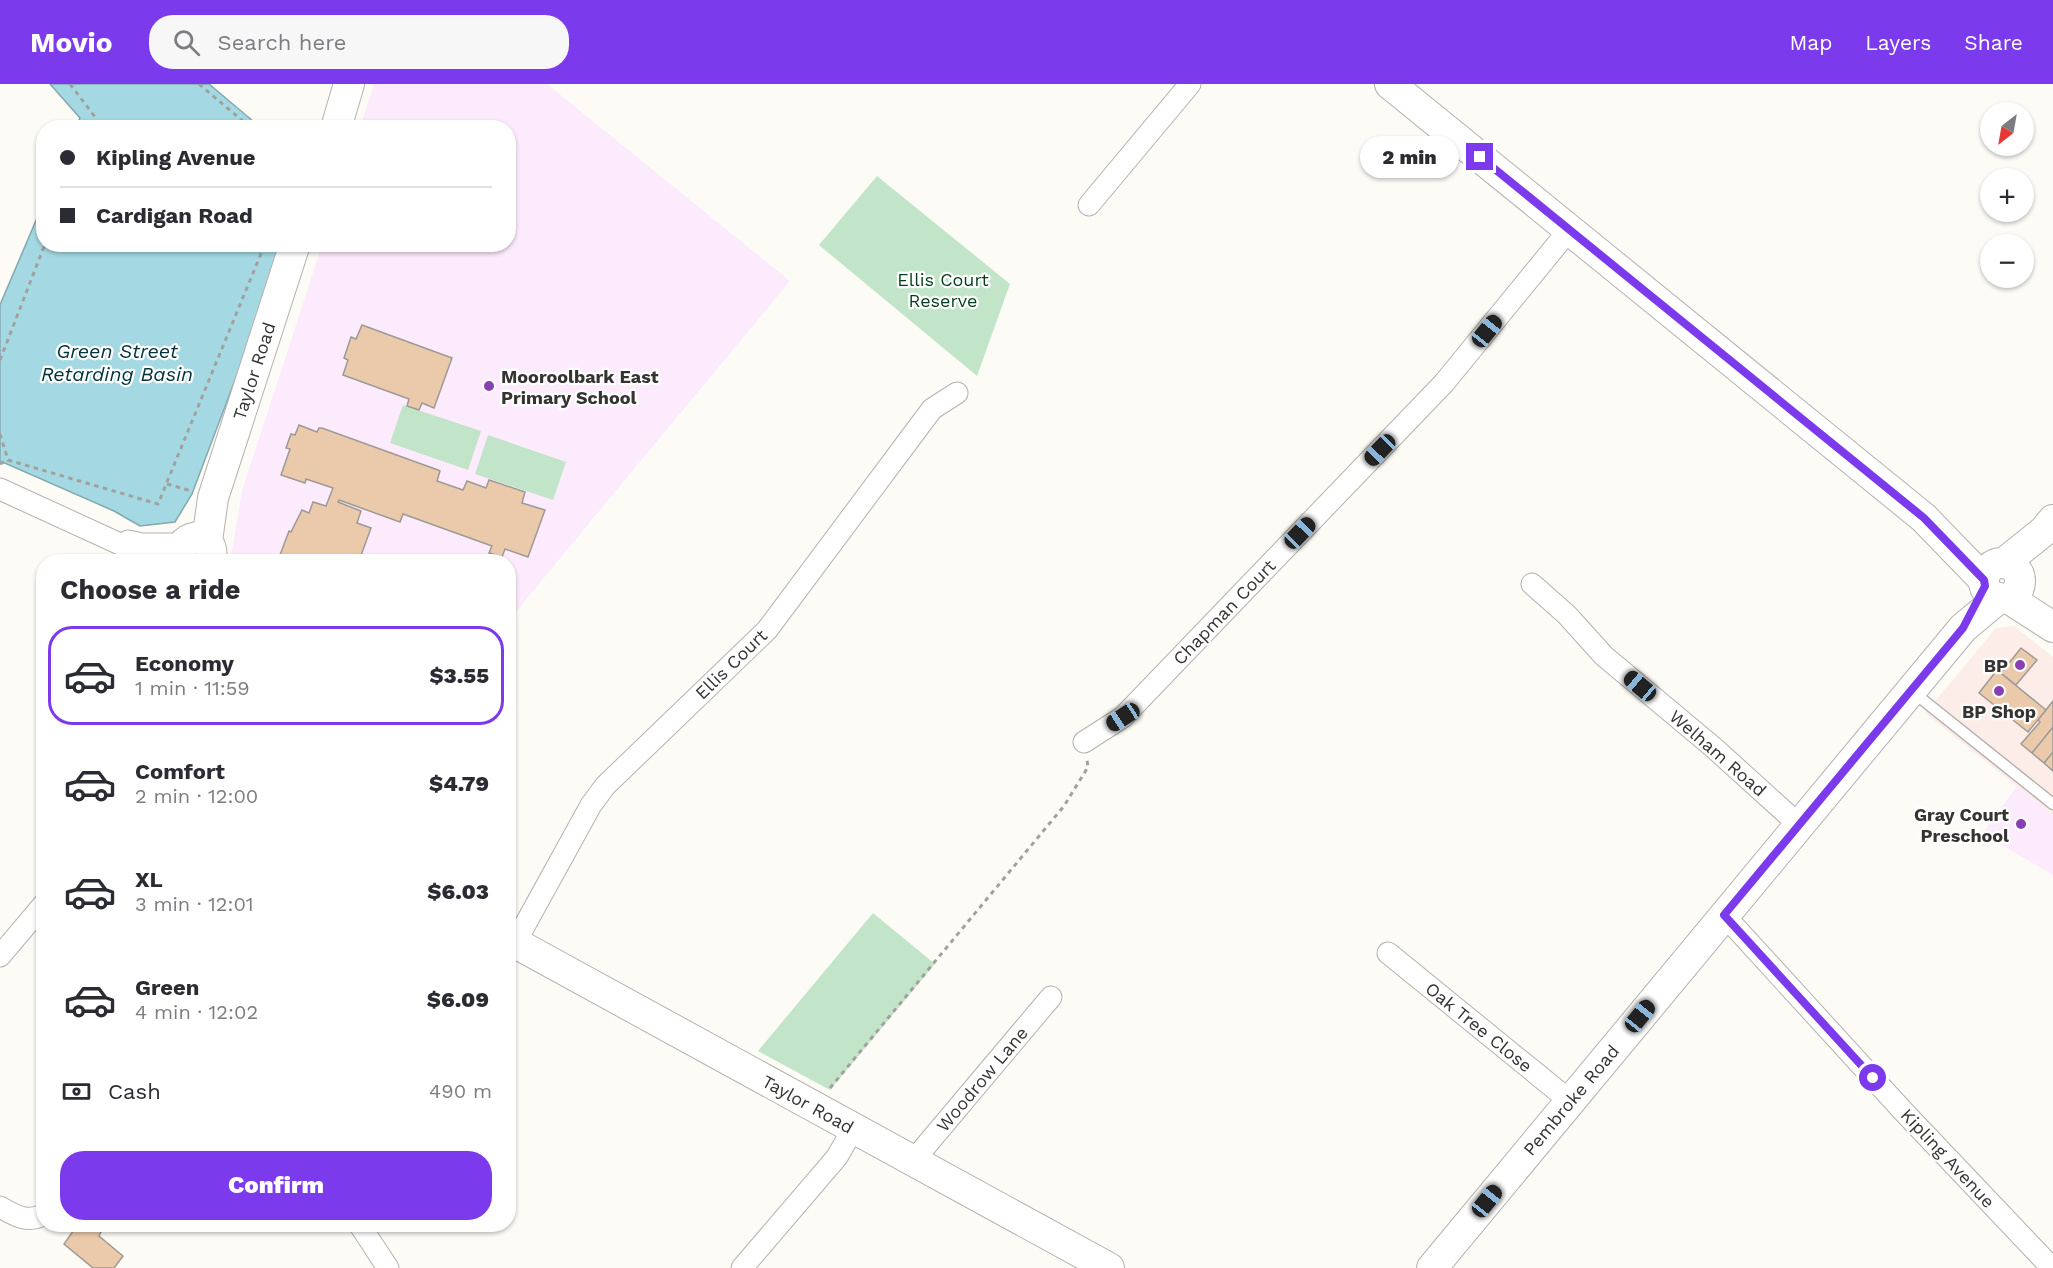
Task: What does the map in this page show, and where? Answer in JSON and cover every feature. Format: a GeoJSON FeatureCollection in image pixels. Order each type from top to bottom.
{"type":"FeatureCollection","features":[{"type":"Feature","properties":{"kind":"street"},"geometry":{"type":"LineString","coordinates":[[339,120],[350,84]]}},
{"type":"Feature","properties":{"kind":"street"},"geometry":{"type":"LineString","coordinates":[[1089,205],[1190,84]]}},
{"type":"Feature","properties":{"kind":"street"},"geometry":{"type":"LineString","coordinates":[[1390,84],[1924,518],[2053,627]]}},
{"type":"Feature","properties":{"kind":"street","name":"Chapman Court"},"geometry":{"type":"LineString","coordinates":[[1084,742],[1123,717],[1436,392],[1569,231]]}},
{"type":"Feature","properties":{"kind":"street","name":"Taylor Road"},"geometry":{"type":"LineString","coordinates":[[198,553],[204,495],[292,252]]}},
{"type":"Feature","properties":{"kind":"street","name":"Ellis Court"},"geometry":{"type":"LineString","coordinates":[[516,934],[591,805],[605,786],[767,630],[932,409],[957,393]]}},
{"type":"Feature","properties":{"kind":"street"},"geometry":{"type":"LineString","coordinates":[[0,489],[142,554]]}},
{"type":"Feature","properties":{"kind":"street","name":"Pembroke Road"},"geometry":{"type":"LineString","coordinates":[[1432,1268],[2048,526]]}},
{"type":"Feature","properties":{"kind":"street"},"geometry":{"type":"LineString","coordinates":[[101,535],[198,553]]}},
{"type":"Feature","properties":{"kind":"street"},"geometry":{"type":"LineString","coordinates":[[2002,582],[2053,619]]}},
{"type":"Feature","properties":{"kind":"street","name":"Welham Road"},"geometry":{"type":"LineString","coordinates":[[1532,584],[1567,615],[1604,656],[1713,747],[1798,825]]}},
{"type":"Feature","properties":{"kind":"street"},"geometry":{"type":"LineString","coordinates":[[0,956],[36,913]]}},
{"type":"Feature","properties":{"kind":"street","name":"Kipling Avenue"},"geometry":{"type":"LineString","coordinates":[[1724,915],[1903,1111],[2052,1268]]}},
{"type":"Feature","properties":{"kind":"street","name":"Taylor Road"},"geometry":{"type":"LineString","coordinates":[[516,943],[1109,1268]]}},
{"type":"Feature","properties":{"kind":"street","name":"Oak Tree Close"},"geometry":{"type":"LineString","coordinates":[[1388,953],[1570,1101]]}},
{"type":"Feature","properties":{"kind":"street","name":"Woodrow Lane"},"geometry":{"type":"LineString","coordinates":[[913,1161],[1051,997]]}},
{"type":"Feature","properties":{"kind":"street"},"geometry":{"type":"LineString","coordinates":[[742,1268],[837,1156],[853,1129]]}},
{"type":"Feature","properties":{"kind":"street"},"geometry":{"type":"LineString","coordinates":[[0,1207],[16,1216],[28,1219],[36,1216]]}},
{"type":"Feature","properties":{"kind":"street"},"geometry":{"type":"LineString","coordinates":[[364,1232],[388,1268]]}},
{"type":"Feature","properties":{"kind":"lane"},"geometry":{"type":"LineString","coordinates":[[1911,690],[2053,804]]}},
{"type":"Feature","properties":{"kind":"path"},"geometry":{"type":"LineString","coordinates":[[70,84],[95,117],[94,120]]}},
{"type":"Feature","properties":{"kind":"path"},"geometry":{"type":"LineString","coordinates":[[199,84],[241,120]]}},
{"type":"Feature","properties":{"kind":"path"},"geometry":{"type":"LineString","coordinates":[[0,360],[42,252]]}},
{"type":"Feature","properties":{"kind":"path"},"geometry":{"type":"LineString","coordinates":[[0,464],[8,460],[158,504],[262,252]]}},
{"type":"Feature","properties":{"kind":"path"},"geometry":{"type":"LineString","coordinates":[[0,434],[8,460]]}},
{"type":"Feature","properties":{"kind":"path"},"geometry":{"type":"LineString","coordinates":[[167,484],[204,495]]}},
{"type":"Feature","properties":{"kind":"path"},"geometry":{"type":"LineString","coordinates":[[825,1094],[1064,806],[1088,767],[1084,742]]}},
{"type":"Feature","properties":{"kind":"shaded area","name":"Mooroolbark East Primary School"},"geometry":{"type":"Polygon","coordinates":[[[374,84],[547,84],[790,281],[516,612],[516,554],[231,554],[242,491],[320,252],[516,252],[516,120],[362,120],[374,84]]]}},
{"type":"Feature","properties":{"kind":"shaded area"},"geometry":{"type":"Polygon","coordinates":[[[2014,626],[2053,657],[2053,815],[1925,713],[1996,628],[2014,626]]]}},
{"type":"Feature","properties":{"kind":"shaded area","name":"Gray Court Preschool"},"geometry":{"type":"Polygon","coordinates":[[[2017,786],[2053,815],[2053,875],[1982,834],[2017,786]]]}},
{"type":"Feature","properties":{"kind":"green space","name":"Ellis Court Reserve"},"geometry":{"type":"Polygon","coordinates":[[[877,176],[1010,284],[977,376],[819,245],[877,176]]]}},
{"type":"Feature","properties":{"kind":"green space"},"geometry":{"type":"Polygon","coordinates":[[[403,405],[481,431],[468,470],[390,443],[403,405]]]}},
{"type":"Feature","properties":{"kind":"green space"},"geometry":{"type":"Polygon","coordinates":[[[488,435],[566,462],[553,500],[475,474],[488,435]]]}},
{"type":"Feature","properties":{"kind":"green space"},"geometry":{"type":"Polygon","coordinates":[[[873,913],[935,964],[830,1090],[758,1051],[873,913]]]}},
{"type":"Feature","properties":{"kind":"water"},"geometry":{"type":"Polygon","coordinates":[[[50,84],[209,84],[252,120],[79,120],[80,118],[50,84]]]}},
{"type":"Feature","properties":{"kind":"water","name":"Green Street Retarding Basin"},"geometry":{"type":"Polygon","coordinates":[[[36,220],[36,252],[283,252],[192,494],[175,522],[140,526],[114,511],[0,461],[0,305],[36,220]]]}},
{"type":"Feature","properties":{"kind":"building"},"geometry":{"type":"Polygon","coordinates":[[[362,325],[452,358],[434,408],[422,403],[419,410],[407,406],[409,399],[343,375],[348,360],[344,358],[351,337],[356,339],[362,325]]]}},
{"type":"Feature","properties":{"kind":"building"},"geometry":{"type":"Polygon","coordinates":[[[299,425],[317,432],[319,428],[322,428],[438,470],[440,471],[437,481],[463,490],[467,481],[486,488],[489,480],[525,492],[522,503],[545,510],[528,557],[505,549],[503,554],[492,554],[489,553],[492,546],[403,514],[400,522],[339,500],[338,502],[361,511],[357,523],[371,528],[362,554],[280,554],[289,531],[291,532],[302,510],[309,513],[313,502],[326,506],[333,488],[306,479],[305,483],[281,475],[290,449],[286,448],[291,434],[295,435],[299,425]]]}},
{"type":"Feature","properties":{"kind":"building"},"geometry":{"type":"Polygon","coordinates":[[[2021,648],[2037,660],[2016,685],[2001,673],[2021,648]]]}},
{"type":"Feature","properties":{"kind":"building"},"geometry":{"type":"Polygon","coordinates":[[[1997,670],[2046,710],[2028,732],[1979,693],[1997,670]]]}},
{"type":"Feature","properties":{"kind":"building"},"geometry":{"type":"Polygon","coordinates":[[[2053,701],[2053,727],[2032,753],[2021,744],[2040,722],[2038,720],[2053,701]]]}},
{"type":"Feature","properties":{"kind":"building"},"geometry":{"type":"Polygon","coordinates":[[[2053,727],[2053,752],[2044,763],[2032,753],[2053,727]]]}},
{"type":"Feature","properties":{"kind":"building"},"geometry":{"type":"Polygon","coordinates":[[[2053,752],[2053,771],[2044,763],[2053,752]]]}},
{"type":"Feature","properties":{"kind":"building"},"geometry":{"type":"Polygon","coordinates":[[[72,1232],[101,1232],[99,1236],[123,1256],[114,1268],[93,1268],[64,1244],[72,1232]]]}},
{"type":"Feature","properties":{"kind":"place","name":"Mooroolbark East Primary School"},"geometry":{"type":"Point","coordinates":[489,386]}},
{"type":"Feature","properties":{"kind":"place","name":"BP"},"geometry":{"type":"Point","coordinates":[2020,665]}},
{"type":"Feature","properties":{"kind":"place","name":"BP Shop"},"geometry":{"type":"Point","coordinates":[1999,691]}},
{"type":"Feature","properties":{"kind":"place","name":"Gray Court Preschool"},"geometry":{"type":"Point","coordinates":[2021,824]}},
{"type":"Feature","properties":{"kind":"route"},"geometry":{"type":"LineString","coordinates":[[1480,157],[1924,518],[1984,580],[1985,586],[1963,628],[1724,915],[1873,1078]]}}]}
